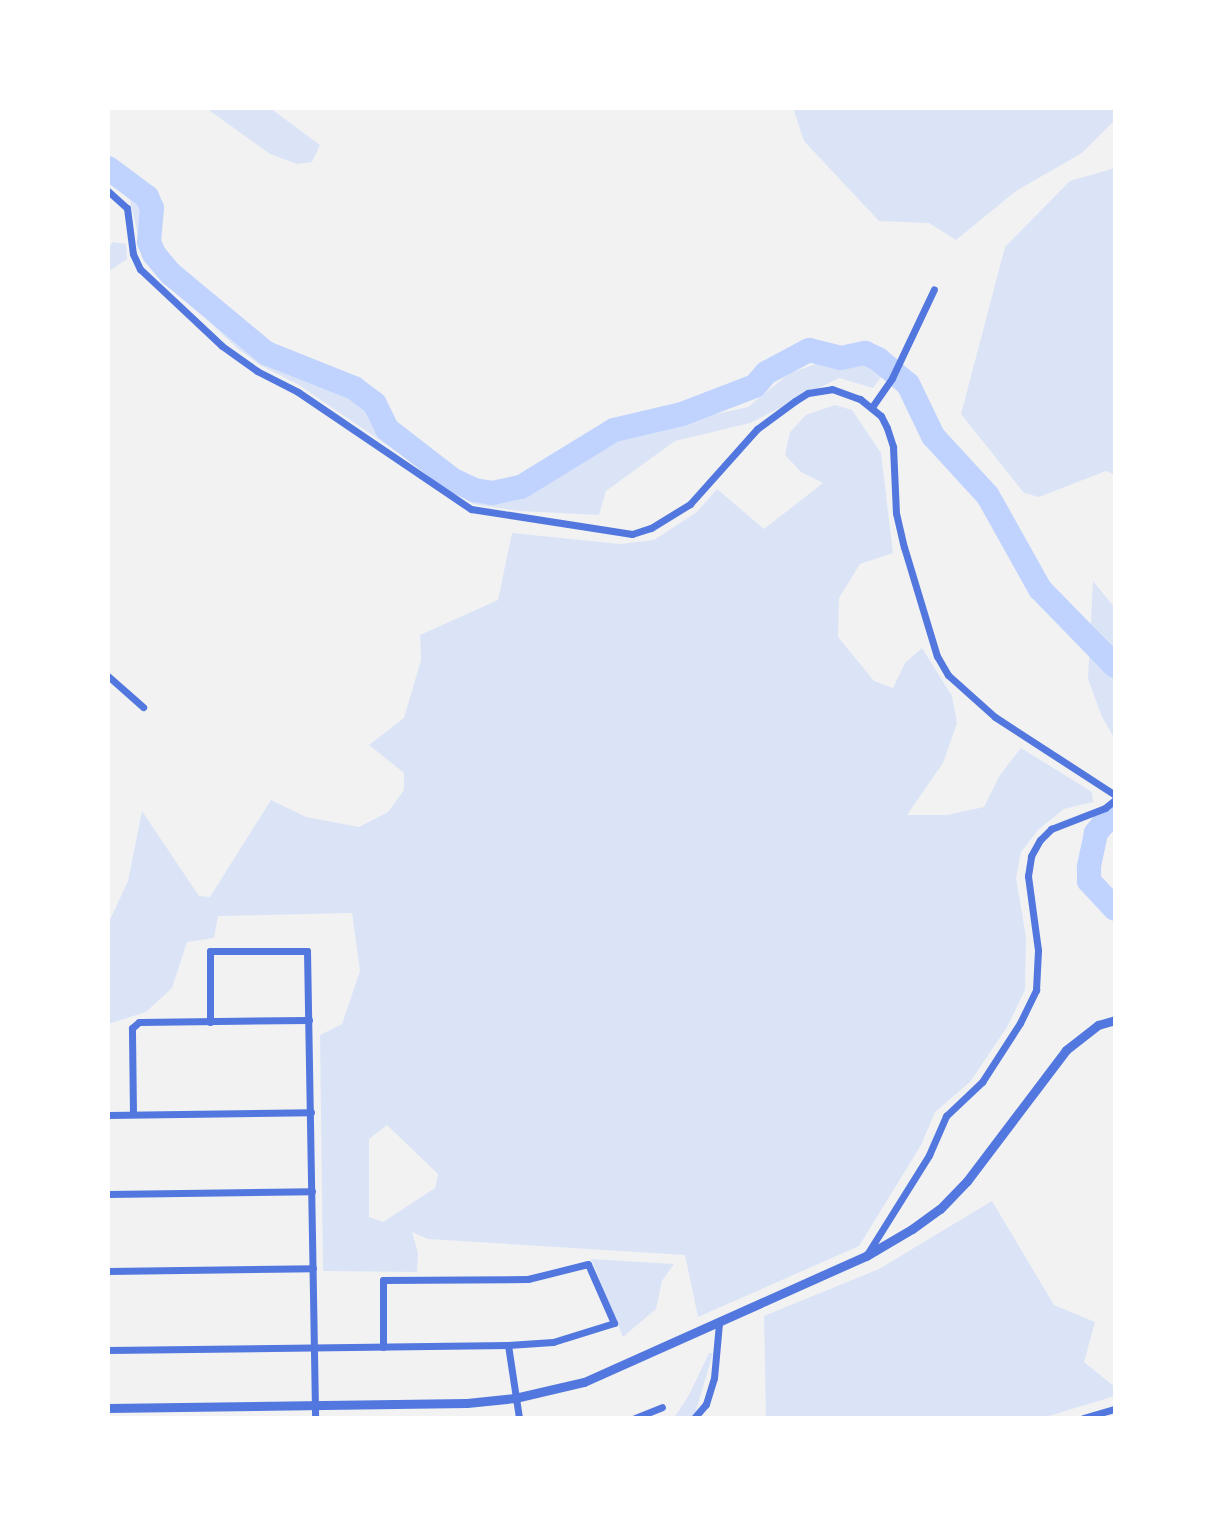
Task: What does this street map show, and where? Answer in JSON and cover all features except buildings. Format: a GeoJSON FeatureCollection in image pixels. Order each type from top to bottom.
{"type":"FeatureCollection","features":[{"type":"Feature","properties":{"kind":"street"},"geometry":{"type":"LineString","coordinates":[[108,191],[127,208],[133,254],[140,269],[222,346],[257,371],[298,392],[471,509],[632,534],[651,528],[690,504],[757,429],[808,393],[832,389],[872,407],[887,428],[893,447],[896,513],[904,547],[937,656],[948,675],[995,717],[1115,798],[1105,808],[1051,829],[1031,856],[1028,876],[1038,950],[1036,990],[1020,1023],[982,1082],[946,1116],[929,1155],[866,1256]]}},
{"type":"Feature","properties":{"kind":"street"},"geometry":{"type":"LineString","coordinates":[[872,407],[892,378],[934,289]]}},
{"type":"Feature","properties":{"kind":"street"},"geometry":{"type":"LineString","coordinates":[[108,676],[143,707]]}},
{"type":"Feature","properties":{"kind":"street"},"geometry":{"type":"LineString","coordinates":[[210,1022],[210,951],[307,951],[315,1418]]}},
{"type":"Feature","properties":{"kind":"street"},"geometry":{"type":"LineString","coordinates":[[133,1114],[132,1028],[139,1022],[309,1020]]}},
{"type":"Feature","properties":{"kind":"street"},"geometry":{"type":"LineString","coordinates":[[108,1408],[467,1403],[515,1398],[584,1382],[866,1256],[940,1209],[983,1161],[1066,1050],[1090,1030],[1115,1020]]}},
{"type":"Feature","properties":{"kind":"street"},"geometry":{"type":"LineString","coordinates":[[108,1115],[311,1112]]}},
{"type":"Feature","properties":{"kind":"street"},"geometry":{"type":"LineString","coordinates":[[108,1194],[312,1191]]}},
{"type":"Feature","properties":{"kind":"street"},"geometry":{"type":"LineString","coordinates":[[108,1350],[314,1348],[383,1347],[508,1345],[553,1342],[614,1323],[588,1264],[528,1279],[383,1280],[383,1347]]}},
{"type":"Feature","properties":{"kind":"street"},"geometry":{"type":"LineString","coordinates":[[108,1271],[313,1268]]}},
{"type":"Feature","properties":{"kind":"street"},"geometry":{"type":"LineString","coordinates":[[694,1418],[706,1404],[714,1378],[719,1323]]}},
{"type":"Feature","properties":{"kind":"street"},"geometry":{"type":"LineString","coordinates":[[508,1345],[519,1418]]}},
{"type":"Feature","properties":{"kind":"street"},"geometry":{"type":"LineString","coordinates":[[635,1418],[662,1407]]}},
{"type":"Feature","properties":{"kind":"street"},"geometry":{"type":"LineString","coordinates":[[1083,1418],[1115,1409]]}},
{"type":"Feature","properties":{"kind":"shaded area"},"geometry":{"type":"Polygon","coordinates":[[[206,108],[270,108],[320,145],[312,162],[297,164],[270,154],[206,108]]]}},
{"type":"Feature","properties":{"kind":"shaded area"},"geometry":{"type":"Polygon","coordinates":[[[793,108],[1115,108],[1115,120],[1082,153],[1016,191],[956,240],[929,223],[879,221],[804,141],[793,108]]]}},
{"type":"Feature","properties":{"kind":"shaded area"},"geometry":{"type":"Polygon","coordinates":[[[1115,168],[1115,475],[1106,471],[1039,497],[1024,493],[961,414],[1005,247],[1070,181],[1115,168]]]}},
{"type":"Feature","properties":{"kind":"shaded area"},"geometry":{"type":"Polygon","coordinates":[[[108,176],[134,189],[145,202],[146,245],[156,267],[250,352],[345,391],[370,407],[381,429],[418,458],[469,494],[491,500],[524,495],[622,435],[748,407],[790,373],[825,361],[845,365],[868,359],[885,372],[873,388],[839,378],[750,423],[675,441],[606,491],[599,515],[519,511],[473,504],[299,385],[260,365],[238,349],[143,259],[130,200],[108,181],[108,176]]]}},
{"type":"Feature","properties":{"kind":"shaded area"},"geometry":{"type":"Polygon","coordinates":[[[113,242],[126,244],[127,259],[108,272],[108,248],[113,242]]]}},
{"type":"Feature","properties":{"kind":"shaded area"},"geometry":{"type":"Polygon","coordinates":[[[835,405],[852,410],[881,453],[893,553],[860,564],[839,598],[838,637],[874,681],[893,688],[905,663],[922,648],[952,696],[957,723],[943,763],[907,815],[947,815],[984,807],[1000,775],[1021,748],[1092,792],[1093,802],[1064,809],[1038,830],[1021,852],[1016,878],[1026,937],[1025,990],[1007,1027],[970,1082],[935,1112],[921,1145],[859,1246],[698,1317],[685,1255],[428,1239],[412,1232],[418,1253],[417,1272],[323,1271],[320,1035],[342,1024],[360,971],[352,913],[218,916],[214,938],[187,942],[172,988],[146,1012],[108,1024],[108,924],[128,881],[142,811],[199,896],[210,897],[271,800],[306,817],[359,827],[388,812],[404,790],[404,773],[369,745],[404,718],[421,660],[420,635],[498,600],[512,533],[620,544],[654,540],[697,512],[717,489],[764,529],[823,483],[801,472],[785,455],[790,432],[806,415],[835,405]],[[387,1125],[369,1139],[369,1217],[383,1222],[435,1188],[438,1174],[387,1125]]]}},
{"type":"Feature","properties":{"kind":"shaded area"},"geometry":{"type":"Polygon","coordinates":[[[1093,581],[1115,608],[1115,739],[1102,717],[1088,679],[1093,581]]]}},
{"type":"Feature","properties":{"kind":"shaded area"},"geometry":{"type":"Polygon","coordinates":[[[992,1201],[1054,1305],[1095,1322],[1084,1362],[1115,1387],[1115,1396],[1042,1418],[766,1418],[764,1316],[879,1269],[992,1201]]]}},
{"type":"Feature","properties":{"kind":"shaded area"},"geometry":{"type":"Polygon","coordinates":[[[591,1259],[674,1264],[662,1281],[656,1309],[623,1337],[591,1259]]]}},
{"type":"Feature","properties":{"kind":"shaded area"},"geometry":{"type":"Polygon","coordinates":[[[709,1353],[713,1353],[694,1418],[670,1418],[676,1415],[689,1395],[709,1353]]]}},
{"type":"Feature","properties":{"kind":"waterway"},"geometry":{"type":"LineString","coordinates":[[108,168],[147,197],[152,208],[149,242],[154,254],[171,274],[266,353],[354,388],[375,404],[387,429],[453,480],[474,490],[492,493],[521,487],[614,430],[682,414],[755,386],[766,373],[809,350],[841,358],[865,353],[878,359],[908,384],[933,436],[988,496],[1040,589],[1115,666]]}},
{"type":"Feature","properties":{"kind":"waterway"},"geometry":{"type":"LineString","coordinates":[[1115,818],[1104,823],[1096,833],[1089,867],[1089,881],[1115,909]]}}]}
